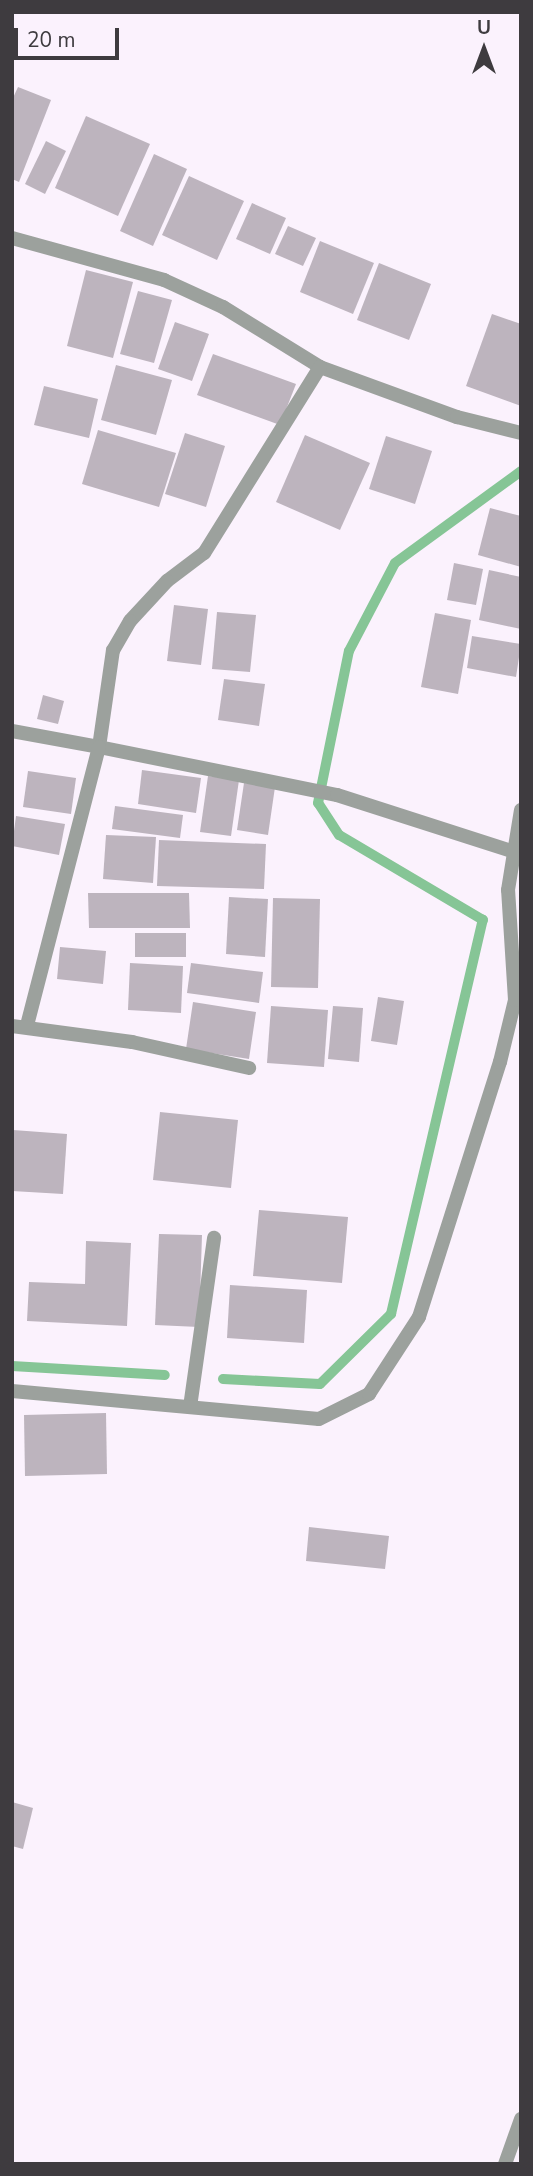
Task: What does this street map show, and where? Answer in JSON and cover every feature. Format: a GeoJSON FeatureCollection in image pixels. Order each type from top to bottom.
{"type":"FeatureCollection","features":[{"type":"Feature","properties":{"kind":"street"},"geometry":{"type":"LineString","coordinates":[[12,238],[164,280],[223,307],[320,368],[457,417],[521,433]]}},
{"type":"Feature","properties":{"kind":"street"},"geometry":{"type":"LineString","coordinates":[[249,1068],[20,1026],[99,747],[113,650],[130,621],[167,581],[204,553],[320,368]]}},
{"type":"Feature","properties":{"kind":"street"},"geometry":{"type":"LineString","coordinates":[[12,731],[337,794],[511,851]]}},
{"type":"Feature","properties":{"kind":"street"},"geometry":{"type":"LineString","coordinates":[[12,1391],[319,1419],[349,1408],[369,1394],[419,1317],[515,1000],[511,851],[521,810]]}},
{"type":"Feature","properties":{"kind":"street"},"geometry":{"type":"LineString","coordinates":[[190,1407],[214,1238]]}},
{"type":"Feature","properties":{"kind":"street"},"geometry":{"type":"LineString","coordinates":[[505,2164],[521,2119]]}},
{"type":"Feature","properties":{"kind":"building"},"geometry":{"type":"Polygon","coordinates":[[[18,87],[51,100],[19,182],[12,179],[12,100],[18,87]]]}},
{"type":"Feature","properties":{"kind":"building"},"geometry":{"type":"Polygon","coordinates":[[[86,116],[150,144],[118,216],[55,188],[86,116]]]}},
{"type":"Feature","properties":{"kind":"building"},"geometry":{"type":"Polygon","coordinates":[[[46,141],[66,151],[45,194],[25,184],[46,141]]]}},
{"type":"Feature","properties":{"kind":"building"},"geometry":{"type":"Polygon","coordinates":[[[154,154],[187,169],[153,246],[120,231],[154,154]]]}},
{"type":"Feature","properties":{"kind":"building"},"geometry":{"type":"Polygon","coordinates":[[[189,176],[244,201],[217,260],[162,235],[189,176]]]}},
{"type":"Feature","properties":{"kind":"building"},"geometry":{"type":"Polygon","coordinates":[[[252,203],[286,218],[270,254],[236,239],[252,203]]]}},
{"type":"Feature","properties":{"kind":"building"},"geometry":{"type":"Polygon","coordinates":[[[288,226],[316,238],[303,266],[275,254],[288,226]]]}},
{"type":"Feature","properties":{"kind":"building"},"geometry":{"type":"Polygon","coordinates":[[[320,241],[374,263],[353,314],[300,292],[320,241]]]}},
{"type":"Feature","properties":{"kind":"building"},"geometry":{"type":"Polygon","coordinates":[[[379,263],[431,284],[409,340],[357,320],[379,263]]]}},
{"type":"Feature","properties":{"kind":"building"},"geometry":{"type":"Polygon","coordinates":[[[86,270],[133,282],[113,358],[67,346],[86,270]]]}},
{"type":"Feature","properties":{"kind":"building"},"geometry":{"type":"Polygon","coordinates":[[[138,291],[172,300],[154,363],[120,354],[138,291]]]}},
{"type":"Feature","properties":{"kind":"building"},"geometry":{"type":"Polygon","coordinates":[[[492,314],[521,324],[521,406],[466,386],[492,314]]]}},
{"type":"Feature","properties":{"kind":"building"},"geometry":{"type":"Polygon","coordinates":[[[175,322],[209,334],[192,381],[158,369],[175,322]]]}},
{"type":"Feature","properties":{"kind":"building"},"geometry":{"type":"Polygon","coordinates":[[[213,354],[296,384],[280,425],[197,395],[213,354]]]}},
{"type":"Feature","properties":{"kind":"building"},"geometry":{"type":"Polygon","coordinates":[[[116,365],[172,380],[156,435],[101,420],[116,365]]]}},
{"type":"Feature","properties":{"kind":"building"},"geometry":{"type":"Polygon","coordinates":[[[44,386],[98,399],[89,438],[34,425],[44,386]]]}},
{"type":"Feature","properties":{"kind":"building"},"geometry":{"type":"Polygon","coordinates":[[[98,430],[176,453],[159,507],[82,484],[98,430]]]}},
{"type":"Feature","properties":{"kind":"building"},"geometry":{"type":"Polygon","coordinates":[[[185,433],[225,446],[206,507],[165,494],[185,433]]]}},
{"type":"Feature","properties":{"kind":"building"},"geometry":{"type":"Polygon","coordinates":[[[305,435],[370,463],[340,530],[276,502],[305,435]]]}},
{"type":"Feature","properties":{"kind":"building"},"geometry":{"type":"Polygon","coordinates":[[[386,436],[432,451],[415,504],[369,489],[386,436]]]}},
{"type":"Feature","properties":{"kind":"building"},"geometry":{"type":"Polygon","coordinates":[[[490,508],[521,516],[521,567],[478,555],[490,508]]]}},
{"type":"Feature","properties":{"kind":"building"},"geometry":{"type":"Polygon","coordinates":[[[454,563],[483,569],[476,605],[447,600],[454,563]]]}},
{"type":"Feature","properties":{"kind":"building"},"geometry":{"type":"Polygon","coordinates":[[[489,570],[521,577],[521,629],[479,620],[489,570]]]}},
{"type":"Feature","properties":{"kind":"building"},"geometry":{"type":"Polygon","coordinates":[[[174,605],[208,609],[201,665],[167,661],[174,605]]]}},
{"type":"Feature","properties":{"kind":"building"},"geometry":{"type":"Polygon","coordinates":[[[217,612],[256,615],[250,672],[212,669],[217,612]]]}},
{"type":"Feature","properties":{"kind":"building"},"geometry":{"type":"Polygon","coordinates":[[[435,613],[471,620],[458,694],[421,687],[435,613]]]}},
{"type":"Feature","properties":{"kind":"building"},"geometry":{"type":"Polygon","coordinates":[[[472,636],[521,644],[516,677],[467,668],[472,636]]]}},
{"type":"Feature","properties":{"kind":"building"},"geometry":{"type":"Polygon","coordinates":[[[224,679],[265,684],[259,726],[218,720],[224,679]]]}},
{"type":"Feature","properties":{"kind":"building"},"geometry":{"type":"Polygon","coordinates":[[[43,695],[64,701],[58,724],[37,719],[43,695]]]}},
{"type":"Feature","properties":{"kind":"building"},"geometry":{"type":"Polygon","coordinates":[[[142,770],[201,778],[196,813],[138,804],[142,770]]]}},
{"type":"Feature","properties":{"kind":"building"},"geometry":{"type":"Polygon","coordinates":[[[28,771],[76,778],[71,814],[23,807],[28,771]]]}},
{"type":"Feature","properties":{"kind":"building"},"geometry":{"type":"Polygon","coordinates":[[[208,776],[239,780],[231,836],[200,832],[208,776]]]}},
{"type":"Feature","properties":{"kind":"building"},"geometry":{"type":"Polygon","coordinates":[[[244,783],[275,787],[268,835],[237,830],[244,783]]]}},
{"type":"Feature","properties":{"kind":"building"},"geometry":{"type":"Polygon","coordinates":[[[115,806],[183,815],[180,838],[112,829],[115,806]]]}},
{"type":"Feature","properties":{"kind":"building"},"geometry":{"type":"Polygon","coordinates":[[[16,816],[65,824],[59,855],[12,846],[16,816]]]}},
{"type":"Feature","properties":{"kind":"building"},"geometry":{"type":"Polygon","coordinates":[[[106,835],[156,837],[153,883],[103,879],[106,835]]]}},
{"type":"Feature","properties":{"kind":"building"},"geometry":{"type":"Polygon","coordinates":[[[159,840],[266,844],[264,889],[157,886],[159,840]]]}},
{"type":"Feature","properties":{"kind":"building"},"geometry":{"type":"Polygon","coordinates":[[[88,893],[189,893],[190,928],[89,928],[88,893]]]}},
{"type":"Feature","properties":{"kind":"building"},"geometry":{"type":"Polygon","coordinates":[[[229,897],[268,899],[265,957],[226,954],[229,897]]]}},
{"type":"Feature","properties":{"kind":"building"},"geometry":{"type":"Polygon","coordinates":[[[273,898],[320,899],[318,988],[271,987],[273,898]]]}},
{"type":"Feature","properties":{"kind":"building"},"geometry":{"type":"Polygon","coordinates":[[[135,933],[186,933],[186,957],[135,957],[135,933]]]}},
{"type":"Feature","properties":{"kind":"building"},"geometry":{"type":"Polygon","coordinates":[[[60,947],[106,951],[103,984],[57,979],[60,947]]]}},
{"type":"Feature","properties":{"kind":"building"},"geometry":{"type":"Polygon","coordinates":[[[130,963],[183,966],[181,1013],[128,1010],[130,963]]]}},
{"type":"Feature","properties":{"kind":"building"},"geometry":{"type":"Polygon","coordinates":[[[191,963],[263,972],[259,1003],[187,993],[191,963]]]}},
{"type":"Feature","properties":{"kind":"building"},"geometry":{"type":"Polygon","coordinates":[[[378,997],[404,1001],[397,1045],[371,1041],[378,997]]]}},
{"type":"Feature","properties":{"kind":"building"},"geometry":{"type":"Polygon","coordinates":[[[193,1002],[256,1012],[249,1059],[186,1049],[193,1002]]]}},
{"type":"Feature","properties":{"kind":"building"},"geometry":{"type":"Polygon","coordinates":[[[271,1006],[328,1010],[324,1067],[267,1063],[271,1006]]]}},
{"type":"Feature","properties":{"kind":"building"},"geometry":{"type":"Polygon","coordinates":[[[333,1006],[363,1008],[359,1062],[328,1059],[333,1006]]]}},
{"type":"Feature","properties":{"kind":"building"},"geometry":{"type":"Polygon","coordinates":[[[160,1112],[238,1120],[231,1188],[153,1180],[160,1112]]]}},
{"type":"Feature","properties":{"kind":"building"},"geometry":{"type":"Polygon","coordinates":[[[13,1130],[67,1134],[63,1194],[12,1191],[13,1130]]]}},
{"type":"Feature","properties":{"kind":"building"},"geometry":{"type":"Polygon","coordinates":[[[259,1210],[348,1217],[342,1283],[253,1276],[259,1210]]]}},
{"type":"Feature","properties":{"kind":"building"},"geometry":{"type":"Polygon","coordinates":[[[159,1234],[202,1235],[199,1327],[155,1325],[159,1234]]]}},
{"type":"Feature","properties":{"kind":"building"},"geometry":{"type":"Polygon","coordinates":[[[86,1241],[131,1243],[127,1326],[27,1321],[29,1282],[85,1284],[86,1241]]]}},
{"type":"Feature","properties":{"kind":"building"},"geometry":{"type":"Polygon","coordinates":[[[230,1285],[307,1290],[304,1343],[227,1338],[230,1285]]]}},
{"type":"Feature","properties":{"kind":"building"},"geometry":{"type":"Polygon","coordinates":[[[106,1413],[107,1474],[25,1476],[24,1415],[106,1413]]]}},
{"type":"Feature","properties":{"kind":"building"},"geometry":{"type":"Polygon","coordinates":[[[309,1527],[389,1536],[385,1569],[306,1561],[309,1527]]]}},
{"type":"Feature","properties":{"kind":"building"},"geometry":{"type":"Polygon","coordinates":[[[12,1802],[33,1808],[23,1849],[12,1846],[12,1802]]]}},
{"type":"Feature","properties":{"kind":"waterway"},"geometry":{"type":"LineString","coordinates":[[223,1379],[320,1384],[391,1314],[483,920],[339,835],[318,803],[349,651],[395,563],[521,471]]}},
{"type":"Feature","properties":{"kind":"waterway"},"geometry":{"type":"LineString","coordinates":[[12,1366],[165,1375]]}}]}
